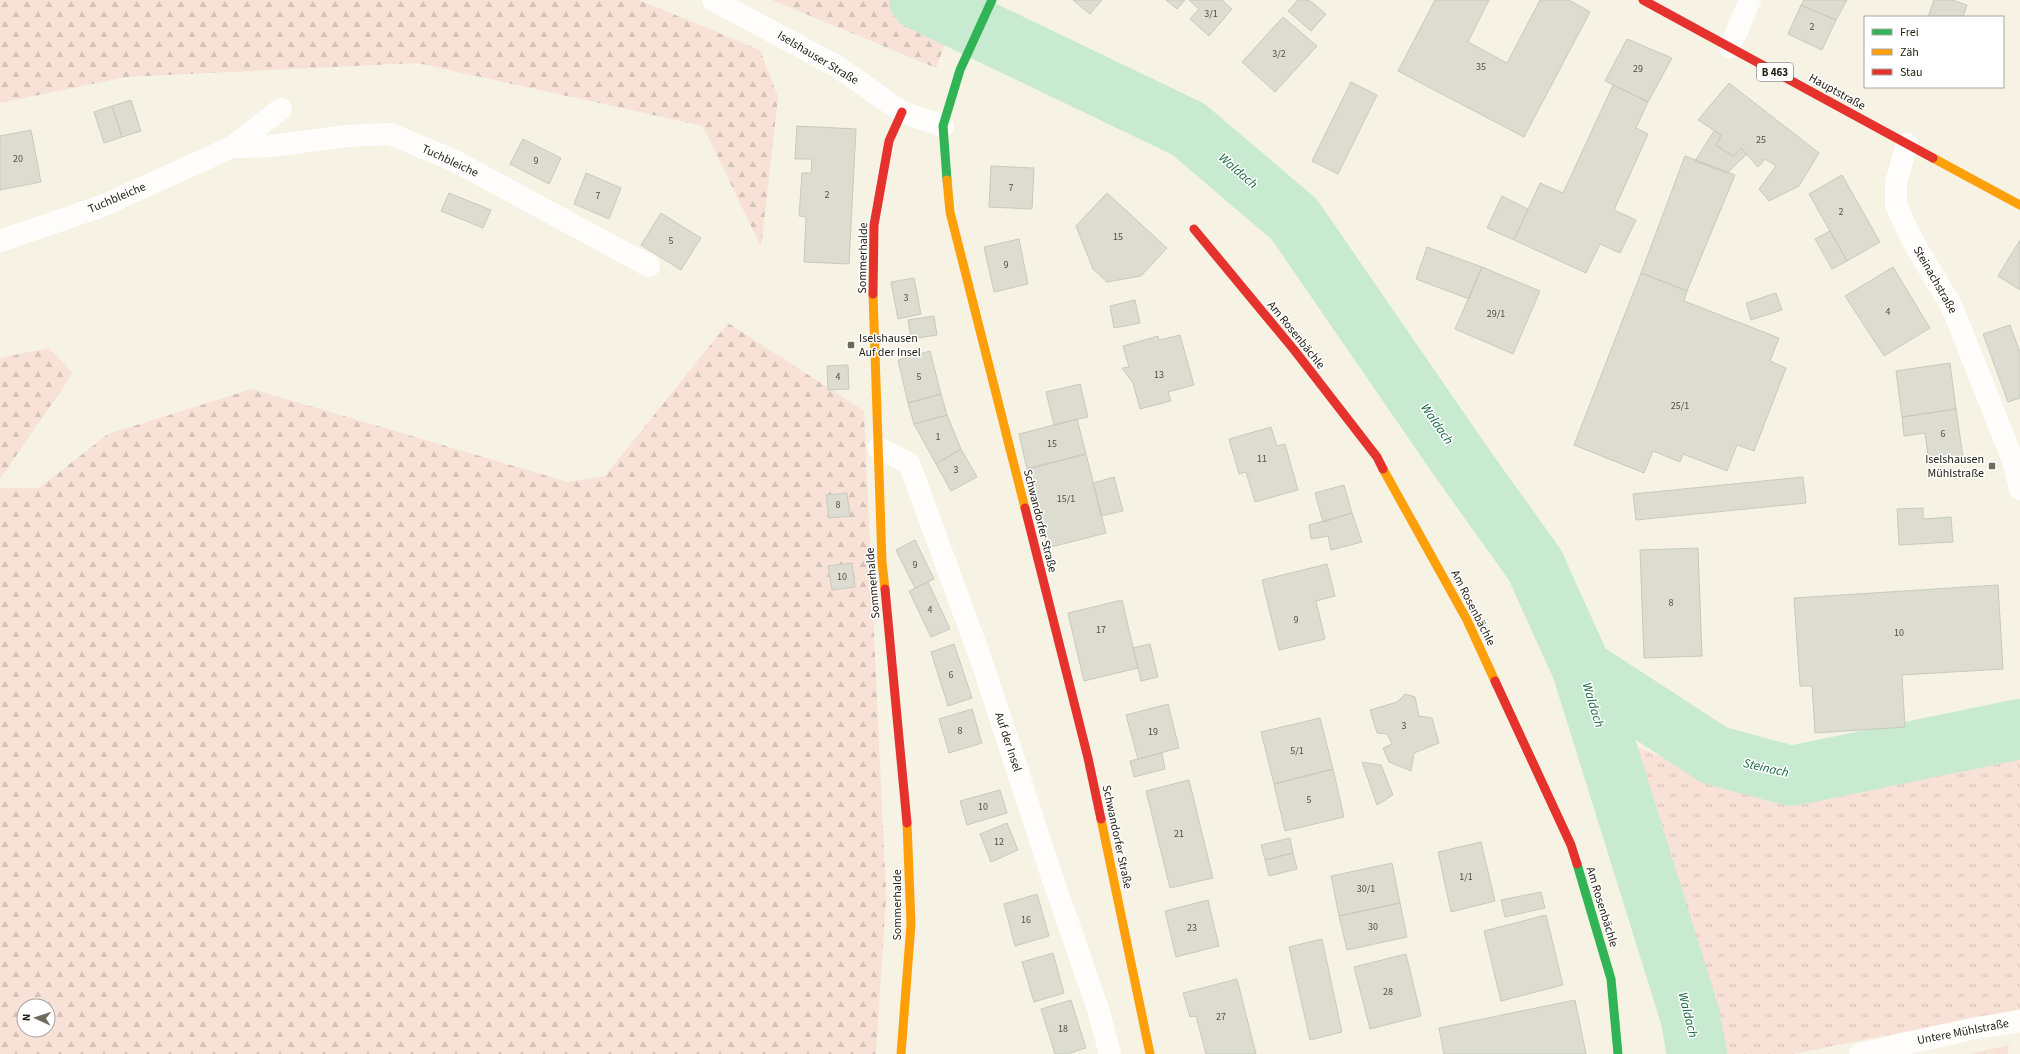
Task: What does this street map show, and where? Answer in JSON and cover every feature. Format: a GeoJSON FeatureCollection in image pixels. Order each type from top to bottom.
{"type":"FeatureCollection","features":[{"type":"Feature","properties":{"kind":"street","name":"Iselshauser Straße"},"geometry":{"type":"LineString","coordinates":[[713,0],[838,67],[902,112],[943,126]]}},
{"type":"Feature","properties":{"kind":"street","name":"Schwandorfer Straße"},"geometry":{"type":"LineString","coordinates":[[992,0],[960,70],[943,126],[950,212],[1088,758],[1150,1054]]}},
{"type":"Feature","properties":{"kind":"street","name":"Hauptstraße"},"geometry":{"type":"LineString","coordinates":[[1644,0],[2020,205]]}},
{"type":"Feature","properties":{"kind":"street"},"geometry":{"type":"LineString","coordinates":[[1730,47],[1750,0]]}},
{"type":"Feature","properties":{"kind":"street","name":"Tuchbleiche"},"geometry":{"type":"LineString","coordinates":[[0,241],[102,206],[232,147],[281,109]]}},
{"type":"Feature","properties":{"kind":"street","name":"Sommerhalde"},"geometry":{"type":"LineString","coordinates":[[901,1054],[911,924],[906,800],[882,562],[874,323],[874,225],[889,141],[902,112]]}},
{"type":"Feature","properties":{"kind":"street","name":"Tuchbleiche"},"geometry":{"type":"LineString","coordinates":[[232,147],[271,146],[347,136],[390,134],[453,160],[649,266]]}},
{"type":"Feature","properties":{"kind":"street","name":"Steinachstraße"},"geometry":{"type":"LineString","coordinates":[[1907,144],[1896,183],[1896,205],[1912,240],[1952,308],[2016,456]]}},
{"type":"Feature","properties":{"kind":"street","name":"Am Rosenbächle"},"geometry":{"type":"LineString","coordinates":[[1194,229],[1294,351],[1377,457],[1467,620],[1571,845],[1611,979],[1618,1054]]}},
{"type":"Feature","properties":{"kind":"street","name":"Auf der Insel"},"geometry":{"type":"LineString","coordinates":[[879,448],[910,463],[983,665],[1051,874],[1098,1009],[1110,1054]]}},
{"type":"Feature","properties":{"kind":"street"},"geometry":{"type":"LineString","coordinates":[[2016,456],[2020,488]]}},
{"type":"Feature","properties":{"kind":"street","name":"Untere Mühlstraße"},"geometry":{"type":"LineString","coordinates":[[1860,1054],[1976,1028],[2020,1021]]}},
{"type":"Feature","properties":{"kind":"green space"},"geometry":{"type":"Polygon","coordinates":[[[0,0],[639,0],[760,50],[778,97],[761,247],[703,126],[417,63],[126,77],[0,103],[0,0]]]}},
{"type":"Feature","properties":{"kind":"green space"},"geometry":{"type":"Polygon","coordinates":[[[772,0],[961,0],[936,68],[772,0]]]}},
{"type":"Feature","properties":{"kind":"green space"},"geometry":{"type":"Polygon","coordinates":[[[728,323],[864,411],[886,896],[876,1054],[0,1054],[0,488],[39,488],[108,434],[252,389],[568,482],[605,476],[728,323]]]}},
{"type":"Feature","properties":{"kind":"green space"},"geometry":{"type":"Polygon","coordinates":[[[49,348],[73,373],[0,479],[0,358],[49,348]]]}},
{"type":"Feature","properties":{"kind":"green space"},"geometry":{"type":"Polygon","coordinates":[[[1606,735],[1786,805],[2020,754],[2020,1009],[1792,1054],[1714,1054],[1606,735]]]}},
{"type":"Feature","properties":{"kind":"green space"},"geometry":{"type":"Polygon","coordinates":[[[2009,1045],[2008,1054],[1969,1054],[2009,1045]]]}},
{"type":"Feature","properties":{"kind":"building"},"geometry":{"type":"Polygon","coordinates":[[[1073,0],[1102,0],[1090,14],[1073,0]]]}},
{"type":"Feature","properties":{"kind":"building"},"geometry":{"type":"Polygon","coordinates":[[[1166,0],[1185,0],[1177,9],[1166,0]]]}},
{"type":"Feature","properties":{"kind":"building"},"geometry":{"type":"Polygon","coordinates":[[[1189,0],[1222,0],[1232,9],[1209,36],[1190,19],[1199,9],[1189,0]]]}},
{"type":"Feature","properties":{"kind":"building"},"geometry":{"type":"Polygon","coordinates":[[[1298,0],[1309,0],[1326,14],[1311,31],[1288,11],[1298,0]]]}},
{"type":"Feature","properties":{"kind":"building"},"geometry":{"type":"Polygon","coordinates":[[[1435,0],[1489,0],[1468,42],[1507,63],[1540,0],[1569,0],[1590,12],[1524,137],[1398,71],[1435,0]]]}},
{"type":"Feature","properties":{"kind":"building"},"geometry":{"type":"Polygon","coordinates":[[[1804,0],[1847,0],[1836,20],[1801,5],[1804,0]]]}},
{"type":"Feature","properties":{"kind":"building"},"geometry":{"type":"Polygon","coordinates":[[[1934,0],[1952,0],[1967,5],[1963,16],[1928,16],[1934,0]]]}},
{"type":"Feature","properties":{"kind":"building"},"geometry":{"type":"Polygon","coordinates":[[[1801,5],[1836,20],[1822,50],[1788,34],[1801,5]]]}},
{"type":"Feature","properties":{"kind":"building"},"geometry":{"type":"Polygon","coordinates":[[[1283,17],[1317,46],[1275,92],[1242,62],[1283,17]]]}},
{"type":"Feature","properties":{"kind":"building"},"geometry":{"type":"Polygon","coordinates":[[[1627,39],[1672,58],[1648,102],[1605,81],[1627,39]]]}},
{"type":"Feature","properties":{"kind":"building"},"geometry":{"type":"Polygon","coordinates":[[[1351,82],[1377,95],[1338,174],[1312,161],[1351,82]]]}},
{"type":"Feature","properties":{"kind":"building"},"geometry":{"type":"Polygon","coordinates":[[[1729,83],[1819,153],[1799,186],[1769,201],[1759,189],[1776,166],[1765,159],[1758,167],[1741,148],[1733,156],[1716,145],[1721,135],[1698,120],[1729,83]]]}},
{"type":"Feature","properties":{"kind":"building"},"geometry":{"type":"Polygon","coordinates":[[[1613,85],[1648,102],[1636,128],[1648,134],[1614,210],[1636,220],[1620,253],[1600,244],[1586,273],[1514,240],[1540,183],[1563,193],[1613,85]]]}},
{"type":"Feature","properties":{"kind":"building"},"geometry":{"type":"Polygon","coordinates":[[[131,100],[141,131],[122,137],[112,106],[131,100]]]}},
{"type":"Feature","properties":{"kind":"building"},"geometry":{"type":"Polygon","coordinates":[[[112,106],[122,137],[104,143],[94,112],[112,106]]]}},
{"type":"Feature","properties":{"kind":"building"},"geometry":{"type":"Polygon","coordinates":[[[797,126],[856,129],[849,264],[804,262],[806,217],[799,216],[802,173],[811,173],[812,159],[795,159],[797,126]]]}},
{"type":"Feature","properties":{"kind":"building"},"geometry":{"type":"Polygon","coordinates":[[[31,130],[41,182],[0,190],[0,136],[31,130]]]}},
{"type":"Feature","properties":{"kind":"building"},"geometry":{"type":"Polygon","coordinates":[[[1714,131],[1721,135],[1716,145],[1733,156],[1741,148],[1747,154],[1727,173],[1695,161],[1714,131]]]}},
{"type":"Feature","properties":{"kind":"building"},"geometry":{"type":"Polygon","coordinates":[[[523,139],[561,158],[549,184],[510,164],[523,139]]]}},
{"type":"Feature","properties":{"kind":"building"},"geometry":{"type":"Polygon","coordinates":[[[1685,156],[1735,175],[1687,291],[1641,273],[1685,156]]]}},
{"type":"Feature","properties":{"kind":"building"},"geometry":{"type":"Polygon","coordinates":[[[991,166],[1034,168],[1032,209],[989,207],[991,166]]]}},
{"type":"Feature","properties":{"kind":"building"},"geometry":{"type":"Polygon","coordinates":[[[586,173],[621,188],[609,219],[574,204],[586,173]]]}},
{"type":"Feature","properties":{"kind":"building"},"geometry":{"type":"Polygon","coordinates":[[[1842,175],[1880,242],[1847,261],[1809,194],[1842,175]]]}},
{"type":"Feature","properties":{"kind":"building"},"geometry":{"type":"Polygon","coordinates":[[[449,193],[491,210],[483,228],[441,211],[449,193]]]}},
{"type":"Feature","properties":{"kind":"building"},"geometry":{"type":"Polygon","coordinates":[[[1107,193],[1167,248],[1141,276],[1107,282],[1093,269],[1076,226],[1107,193]]]}},
{"type":"Feature","properties":{"kind":"building"},"geometry":{"type":"Polygon","coordinates":[[[1502,196],[1528,209],[1514,240],[1487,228],[1502,196]]]}},
{"type":"Feature","properties":{"kind":"building"},"geometry":{"type":"Polygon","coordinates":[[[661,213],[701,238],[681,270],[641,245],[661,213]]]}},
{"type":"Feature","properties":{"kind":"building"},"geometry":{"type":"Polygon","coordinates":[[[1830,231],[1847,261],[1832,269],[1815,239],[1830,231]]]}},
{"type":"Feature","properties":{"kind":"building"},"geometry":{"type":"Polygon","coordinates":[[[1019,239],[1028,284],[994,292],[984,247],[1019,239]]]}},
{"type":"Feature","properties":{"kind":"building"},"geometry":{"type":"Polygon","coordinates":[[[2020,240],[2020,290],[1998,276],[2020,240]]]}},
{"type":"Feature","properties":{"kind":"building"},"geometry":{"type":"Polygon","coordinates":[[[1427,247],[1482,267],[1469,299],[1416,279],[1427,247]]]}},
{"type":"Feature","properties":{"kind":"building"},"geometry":{"type":"Polygon","coordinates":[[[1482,267],[1540,291],[1513,354],[1455,329],[1482,267]]]}},
{"type":"Feature","properties":{"kind":"building"},"geometry":{"type":"Polygon","coordinates":[[[1893,267],[1930,328],[1884,356],[1845,296],[1893,267]]]}},
{"type":"Feature","properties":{"kind":"building"},"geometry":{"type":"Polygon","coordinates":[[[1641,273],[1687,291],[1684,301],[1779,338],[1770,361],[1786,368],[1754,451],[1737,445],[1727,471],[1683,454],[1680,462],[1653,451],[1644,473],[1574,445],[1641,273]]]}},
{"type":"Feature","properties":{"kind":"building"},"geometry":{"type":"Polygon","coordinates":[[[914,278],[921,314],[898,319],[891,282],[914,278]]]}},
{"type":"Feature","properties":{"kind":"building"},"geometry":{"type":"Polygon","coordinates":[[[1776,293],[1782,310],[1751,320],[1746,303],[1776,293]]]}},
{"type":"Feature","properties":{"kind":"building"},"geometry":{"type":"Polygon","coordinates":[[[1135,300],[1140,323],[1114,328],[1110,306],[1135,300]]]}},
{"type":"Feature","properties":{"kind":"building"},"geometry":{"type":"Polygon","coordinates":[[[934,316],[937,335],[911,339],[908,320],[934,316]]]}},
{"type":"Feature","properties":{"kind":"building"},"geometry":{"type":"Polygon","coordinates":[[[2010,325],[2020,352],[2020,398],[2008,402],[1983,334],[2010,325]]]}},
{"type":"Feature","properties":{"kind":"building"},"geometry":{"type":"Polygon","coordinates":[[[1180,335],[1194,385],[1168,392],[1171,401],[1140,409],[1133,383],[1122,368],[1129,367],[1123,346],[1158,336],[1159,340],[1180,335]]]}},
{"type":"Feature","properties":{"kind":"building"},"geometry":{"type":"Polygon","coordinates":[[[930,351],[941,394],[908,403],[898,360],[930,351]]]}},
{"type":"Feature","properties":{"kind":"building"},"geometry":{"type":"Polygon","coordinates":[[[1950,363],[1956,409],[1902,417],[1896,371],[1950,363]]]}},
{"type":"Feature","properties":{"kind":"building"},"geometry":{"type":"Polygon","coordinates":[[[848,365],[849,389],[828,390],[827,366],[848,365]]]}},
{"type":"Feature","properties":{"kind":"building"},"geometry":{"type":"Polygon","coordinates":[[[1080,384],[1088,417],[1054,425],[1046,392],[1080,384]]]}},
{"type":"Feature","properties":{"kind":"building"},"geometry":{"type":"Polygon","coordinates":[[[941,394],[947,415],[914,424],[908,403],[941,394]]]}},
{"type":"Feature","properties":{"kind":"building"},"geometry":{"type":"Polygon","coordinates":[[[1956,409],[1963,457],[1929,462],[1925,433],[1904,436],[1902,417],[1956,409]]]}},
{"type":"Feature","properties":{"kind":"building"},"geometry":{"type":"Polygon","coordinates":[[[947,415],[961,449],[936,464],[914,424],[947,415]]]}},
{"type":"Feature","properties":{"kind":"building"},"geometry":{"type":"Polygon","coordinates":[[[1077,419],[1086,454],[1027,469],[1019,434],[1077,419]]]}},
{"type":"Feature","properties":{"kind":"building"},"geometry":{"type":"Polygon","coordinates":[[[1271,427],[1277,446],[1285,444],[1298,490],[1255,502],[1246,472],[1239,474],[1229,439],[1271,427]]]}},
{"type":"Feature","properties":{"kind":"building"},"geometry":{"type":"Polygon","coordinates":[[[961,449],[977,477],[951,491],[936,464],[961,449]]]}},
{"type":"Feature","properties":{"kind":"building"},"geometry":{"type":"Polygon","coordinates":[[[1086,454],[1106,533],[1047,548],[1027,469],[1086,454]]]}},
{"type":"Feature","properties":{"kind":"building"},"geometry":{"type":"Polygon","coordinates":[[[1114,477],[1123,511],[1101,516],[1093,483],[1114,477]]]}},
{"type":"Feature","properties":{"kind":"building"},"geometry":{"type":"Polygon","coordinates":[[[1803,477],[1806,503],[1636,520],[1633,494],[1803,477]]]}},
{"type":"Feature","properties":{"kind":"building"},"geometry":{"type":"Polygon","coordinates":[[[1344,485],[1352,513],[1323,522],[1315,493],[1344,485]]]}},
{"type":"Feature","properties":{"kind":"building"},"geometry":{"type":"Polygon","coordinates":[[[847,493],[850,516],[829,518],[826,495],[847,493]]]}},
{"type":"Feature","properties":{"kind":"building"},"geometry":{"type":"Polygon","coordinates":[[[1923,508],[1923,519],[1951,517],[1953,542],[1899,545],[1897,509],[1923,508]]]}},
{"type":"Feature","properties":{"kind":"building"},"geometry":{"type":"Polygon","coordinates":[[[1352,513],[1362,542],[1331,550],[1328,536],[1311,539],[1309,525],[1352,513]]]}},
{"type":"Feature","properties":{"kind":"building"},"geometry":{"type":"Polygon","coordinates":[[[915,540],[934,579],[915,588],[896,550],[915,540]]]}},
{"type":"Feature","properties":{"kind":"building"},"geometry":{"type":"Polygon","coordinates":[[[1698,548],[1702,656],[1644,658],[1640,550],[1698,548]]]}},
{"type":"Feature","properties":{"kind":"building"},"geometry":{"type":"Polygon","coordinates":[[[852,563],[855,587],[832,590],[828,566],[852,563]]]}},
{"type":"Feature","properties":{"kind":"building"},"geometry":{"type":"Polygon","coordinates":[[[1327,564],[1335,596],[1316,601],[1325,639],[1279,650],[1262,580],[1327,564]]]}},
{"type":"Feature","properties":{"kind":"building"},"geometry":{"type":"Polygon","coordinates":[[[928,582],[950,629],[931,637],[909,591],[928,582]]]}},
{"type":"Feature","properties":{"kind":"building"},"geometry":{"type":"Polygon","coordinates":[[[1998,585],[2003,669],[1902,675],[1905,727],[1815,733],[1812,686],[1800,686],[1794,598],[1998,585]]]}},
{"type":"Feature","properties":{"kind":"building"},"geometry":{"type":"Polygon","coordinates":[[[1122,600],[1138,668],[1084,681],[1068,613],[1122,600]]]}},
{"type":"Feature","properties":{"kind":"building"},"geometry":{"type":"Polygon","coordinates":[[[954,644],[972,698],[948,706],[931,652],[954,644]]]}},
{"type":"Feature","properties":{"kind":"building"},"geometry":{"type":"Polygon","coordinates":[[[1150,644],[1158,677],[1141,681],[1133,648],[1150,644]]]}},
{"type":"Feature","properties":{"kind":"building"},"geometry":{"type":"Polygon","coordinates":[[[1405,694],[1415,697],[1419,716],[1432,718],[1439,743],[1414,753],[1411,771],[1389,762],[1383,748],[1392,744],[1387,734],[1377,733],[1370,710],[1397,702],[1405,694]]]}},
{"type":"Feature","properties":{"kind":"building"},"geometry":{"type":"Polygon","coordinates":[[[1168,704],[1179,748],[1138,759],[1126,715],[1168,704]]]}},
{"type":"Feature","properties":{"kind":"building"},"geometry":{"type":"Polygon","coordinates":[[[972,709],[982,743],[949,753],[939,719],[972,709]]]}},
{"type":"Feature","properties":{"kind":"building"},"geometry":{"type":"Polygon","coordinates":[[[1320,718],[1333,769],[1274,784],[1261,732],[1320,718]]]}},
{"type":"Feature","properties":{"kind":"building"},"geometry":{"type":"Polygon","coordinates":[[[1162,753],[1165,769],[1134,777],[1130,761],[1162,753]]]}},
{"type":"Feature","properties":{"kind":"building"},"geometry":{"type":"Polygon","coordinates":[[[1362,762],[1381,765],[1393,795],[1377,805],[1362,762]]]}},
{"type":"Feature","properties":{"kind":"building"},"geometry":{"type":"Polygon","coordinates":[[[1333,769],[1344,817],[1285,831],[1274,784],[1333,769]]]}},
{"type":"Feature","properties":{"kind":"building"},"geometry":{"type":"Polygon","coordinates":[[[1189,780],[1213,878],[1170,888],[1146,791],[1189,780]]]}},
{"type":"Feature","properties":{"kind":"building"},"geometry":{"type":"Polygon","coordinates":[[[1000,790],[1007,813],[967,825],[960,801],[1000,790]]]}},
{"type":"Feature","properties":{"kind":"building"},"geometry":{"type":"Polygon","coordinates":[[[1007,823],[1018,850],[991,862],[980,834],[1007,823]]]}},
{"type":"Feature","properties":{"kind":"building"},"geometry":{"type":"Polygon","coordinates":[[[1290,838],[1293,853],[1265,860],[1261,845],[1290,838]]]}},
{"type":"Feature","properties":{"kind":"building"},"geometry":{"type":"Polygon","coordinates":[[[1481,842],[1495,901],[1451,912],[1438,852],[1481,842]]]}},
{"type":"Feature","properties":{"kind":"building"},"geometry":{"type":"Polygon","coordinates":[[[1293,853],[1297,869],[1269,876],[1265,860],[1293,853]]]}},
{"type":"Feature","properties":{"kind":"building"},"geometry":{"type":"Polygon","coordinates":[[[1392,863],[1400,903],[1339,916],[1331,876],[1392,863]]]}},
{"type":"Feature","properties":{"kind":"building"},"geometry":{"type":"Polygon","coordinates":[[[1541,892],[1545,908],[1505,917],[1501,900],[1541,892]]]}},
{"type":"Feature","properties":{"kind":"building"},"geometry":{"type":"Polygon","coordinates":[[[1037,894],[1049,936],[1015,946],[1004,904],[1037,894]]]}},
{"type":"Feature","properties":{"kind":"building"},"geometry":{"type":"Polygon","coordinates":[[[1208,900],[1219,946],[1176,957],[1165,911],[1208,900]]]}},
{"type":"Feature","properties":{"kind":"building"},"geometry":{"type":"Polygon","coordinates":[[[1400,903],[1407,937],[1347,950],[1339,916],[1400,903]]]}},
{"type":"Feature","properties":{"kind":"building"},"geometry":{"type":"Polygon","coordinates":[[[1546,915],[1563,985],[1501,1001],[1484,931],[1546,915]]]}},
{"type":"Feature","properties":{"kind":"building"},"geometry":{"type":"Polygon","coordinates":[[[1322,939],[1342,1032],[1310,1040],[1289,947],[1322,939]]]}},
{"type":"Feature","properties":{"kind":"building"},"geometry":{"type":"Polygon","coordinates":[[[1053,953],[1064,993],[1034,1002],[1022,962],[1053,953]]]}},
{"type":"Feature","properties":{"kind":"building"},"geometry":{"type":"Polygon","coordinates":[[[1406,954],[1421,1016],[1370,1029],[1354,967],[1406,954]]]}},
{"type":"Feature","properties":{"kind":"building"},"geometry":{"type":"Polygon","coordinates":[[[1237,979],[1256,1054],[1206,1054],[1196,1016],[1190,1017],[1183,993],[1237,979]]]}},
{"type":"Feature","properties":{"kind":"building"},"geometry":{"type":"Polygon","coordinates":[[[1071,1000],[1086,1048],[1067,1054],[1055,1054],[1041,1009],[1071,1000]]]}},
{"type":"Feature","properties":{"kind":"building"},"geometry":{"type":"Polygon","coordinates":[[[1575,1000],[1586,1054],[1444,1054],[1439,1028],[1575,1000]]]}},
{"type":"Feature","properties":{"kind":"waterway","name":"Waldach"},"geometry":{"type":"LineString","coordinates":[[919,0],[1188,129],[1294,219],[1462,463],[1535,565],[1582,669],[1690,1016],[1697,1054]]}},
{"type":"Feature","properties":{"kind":"waterway","name":"Steinach"},"geometry":{"type":"LineString","coordinates":[[1582,669],[1714,755],[1791,776],[2020,729]]}},
{"type":"Feature","properties":{"kind":"traffic: fast"},"geometry":{"type":"LineString","coordinates":[[947,180],[943,126],[960,70],[992,0]]}},
{"type":"Feature","properties":{"kind":"traffic: fast"},"geometry":{"type":"LineString","coordinates":[[1577,864],[1611,979],[1618,1054]]}},
{"type":"Feature","properties":{"kind":"traffic: slow"},"geometry":{"type":"LineString","coordinates":[[1933,158],[2020,205]]}},
{"type":"Feature","properties":{"kind":"traffic: slow"},"geometry":{"type":"LineString","coordinates":[[947,180],[950,212],[1025,508]]}},
{"type":"Feature","properties":{"kind":"traffic: slow"},"geometry":{"type":"LineString","coordinates":[[873,294],[882,562],[885,589]]}},
{"type":"Feature","properties":{"kind":"traffic: slow"},"geometry":{"type":"LineString","coordinates":[[1383,469],[1467,620],[1495,681]]}},
{"type":"Feature","properties":{"kind":"traffic: slow"},"geometry":{"type":"LineString","coordinates":[[1101,819],[1150,1054]]}},
{"type":"Feature","properties":{"kind":"traffic: slow"},"geometry":{"type":"LineString","coordinates":[[901,1054],[911,924],[907,823]]}},
{"type":"Feature","properties":{"kind":"traffic: jam"},"geometry":{"type":"LineString","coordinates":[[1643,0],[1933,158]]}},
{"type":"Feature","properties":{"kind":"traffic: jam"},"geometry":{"type":"LineString","coordinates":[[873,294],[874,225],[889,141],[902,112]]}},
{"type":"Feature","properties":{"kind":"traffic: jam"},"geometry":{"type":"LineString","coordinates":[[1194,229],[1295,351],[1377,457],[1383,469]]}},
{"type":"Feature","properties":{"kind":"traffic: jam"},"geometry":{"type":"LineString","coordinates":[[1025,508],[1088,758],[1101,819]]}},
{"type":"Feature","properties":{"kind":"traffic: jam"},"geometry":{"type":"LineString","coordinates":[[885,589],[907,823]]}},
{"type":"Feature","properties":{"kind":"traffic: jam"},"geometry":{"type":"LineString","coordinates":[[1495,681],[1571,845],[1577,864]]}},
{"type":"Feature","properties":{"kind":"place","name":"Iselshausen Auf der Insel"},"geometry":{"type":"Point","coordinates":[851,345]}},
{"type":"Feature","properties":{"kind":"place","name":"Iselshausen Mühlstraße"},"geometry":{"type":"Point","coordinates":[1992,466]}}]}
